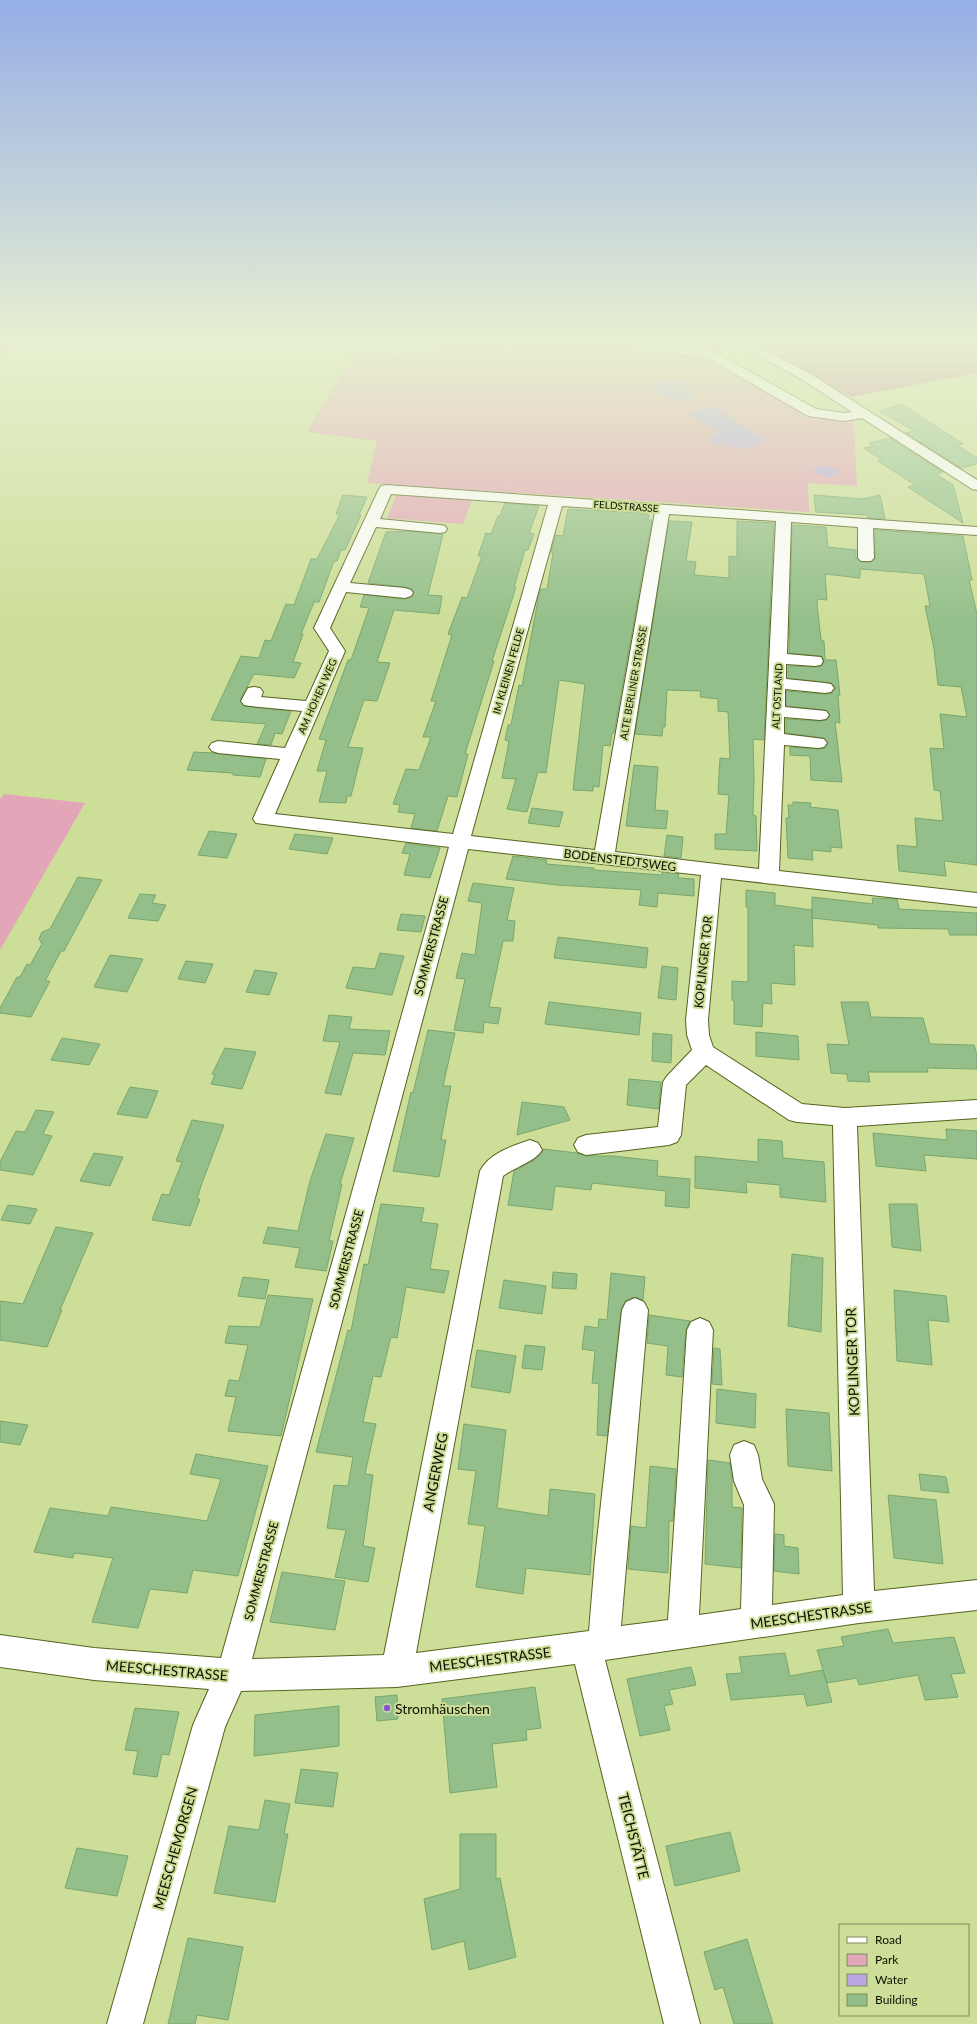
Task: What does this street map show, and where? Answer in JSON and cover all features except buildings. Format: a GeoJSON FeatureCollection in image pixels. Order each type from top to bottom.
{"type":"FeatureCollection","features":[{"type":"Feature","properties":{"kind":"street"},"geometry":{"type":"LineString","coordinates":[[899,436],[977,486]]}},
{"type":"Feature","properties":{"kind":"street","name":"FELDSTRASSE"},"geometry":{"type":"LineString","coordinates":[[386,488],[865,523],[977,533]]}},
{"type":"Feature","properties":{"kind":"street","name":"AM HOHEN WEG"},"geometry":{"type":"LineString","coordinates":[[263,819],[337,651],[322,628],[386,488]]}},
{"type":"Feature","properties":{"kind":"street","name":"IM KLEINEN FELDE"},"geometry":{"type":"LineString","coordinates":[[460,842],[556,501]]}},
{"type":"Feature","properties":{"kind":"street","name":"ALTE BERLINER STRASSE"},"geometry":{"type":"LineString","coordinates":[[604,857],[663,508]]}},
{"type":"Feature","properties":{"kind":"street","name":"ALT OSTLAND"},"geometry":{"type":"LineString","coordinates":[[769,876],[784,517]]}},
{"type":"Feature","properties":{"kind":"street"},"geometry":{"type":"LineString","coordinates":[[370,522],[440,529]]}},
{"type":"Feature","properties":{"kind":"street"},"geometry":{"type":"LineString","coordinates":[[865,523],[866,558]]}},
{"type":"Feature","properties":{"kind":"street"},"geometry":{"type":"LineString","coordinates":[[340,587],[405,594]]}},
{"type":"Feature","properties":{"kind":"street"},"geometry":{"type":"LineString","coordinates":[[778,658],[815,661]]}},
{"type":"Feature","properties":{"kind":"street"},"geometry":{"type":"LineString","coordinates":[[777,683],[825,688]]}},
{"type":"Feature","properties":{"kind":"street"},"geometry":{"type":"LineString","coordinates":[[254,692],[250,701],[312,707]]}},
{"type":"Feature","properties":{"kind":"street"},"geometry":{"type":"LineString","coordinates":[[776,711],[820,715]]}},
{"type":"Feature","properties":{"kind":"street"},"geometry":{"type":"LineString","coordinates":[[775,739],[818,743]]}},
{"type":"Feature","properties":{"kind":"street"},"geometry":{"type":"LineString","coordinates":[[218,747],[291,754]]}},
{"type":"Feature","properties":{"kind":"street","name":"BODENSTEDTSWEG"},"geometry":{"type":"LineString","coordinates":[[263,819],[977,900]]}},
{"type":"Feature","properties":{"kind":"street","name":"SOMMERSTRASSE"},"geometry":{"type":"LineString","coordinates":[[232,1675],[460,842]]}},
{"type":"Feature","properties":{"kind":"street","name":"KOPLINGER TOR"},"geometry":{"type":"LineString","coordinates":[[704,1052],[698,1035],[697,1020],[712,870]]}},
{"type":"Feature","properties":{"kind":"street"},"geometry":{"type":"LineString","coordinates":[[586,1145],[669,1135],[675,1082],[704,1052],[797,1114],[845,1117],[977,1109]]}},
{"type":"Feature","properties":{"kind":"street","name":"KOPLINGER TOR"},"geometry":{"type":"LineString","coordinates":[[845,1117],[859,1608]]}},
{"type":"Feature","properties":{"kind":"street","name":"ANGERWEG"},"geometry":{"type":"LineString","coordinates":[[397,1671],[492,1171],[505,1161],[530,1150]]}},
{"type":"Feature","properties":{"kind":"street","name":"TEICHSTÄTTE"},"geometry":{"type":"LineString","coordinates":[[635,1310],[607,1598],[595,1646],[682,2024]]}},
{"type":"Feature","properties":{"kind":"street"},"geometry":{"type":"LineString","coordinates":[[683,1633],[700,1330]]}},
{"type":"Feature","properties":{"kind":"street"},"geometry":{"type":"LineString","coordinates":[[744,1455],[748,1482],[759,1504],[756,1623]]}},
{"type":"Feature","properties":{"kind":"street","name":"MEESCHESTRASSE"},"geometry":{"type":"LineString","coordinates":[[0,1651],[94,1664],[232,1675],[397,1671],[595,1646],[859,1608],[977,1594]]}},
{"type":"Feature","properties":{"kind":"street","name":"MEESCHEMORGEN"},"geometry":{"type":"LineString","coordinates":[[125,2024],[210,1725],[232,1675]]}},
{"type":"Feature","properties":{"kind":"green space"},"geometry":{"type":"Polygon","coordinates":[[[342,436],[854,436],[857,486],[808,483],[809,512],[367,483],[377,441],[342,436]]]}},
{"type":"Feature","properties":{"kind":"green space"},"geometry":{"type":"Polygon","coordinates":[[[397,494],[472,500],[463,524],[387,518],[397,494]]]}},
{"type":"Feature","properties":{"kind":"green space"},"geometry":{"type":"Polygon","coordinates":[[[4,794],[85,803],[0,950],[0,799],[4,794]]]}},
{"type":"Feature","properties":{"kind":"water"},"geometry":{"type":"Polygon","coordinates":[[[712,436],[760,436],[767,441],[742,449],[707,441],[712,436]]]}},
{"type":"Feature","properties":{"kind":"water"},"geometry":{"type":"Polygon","coordinates":[[[821,465],[839,470],[831,478],[812,472],[821,465]]]}},
{"type":"Feature","properties":{"kind":"place","name":"Stromhäuschen"},"geometry":{"type":"Point","coordinates":[387,1708]}}]}
